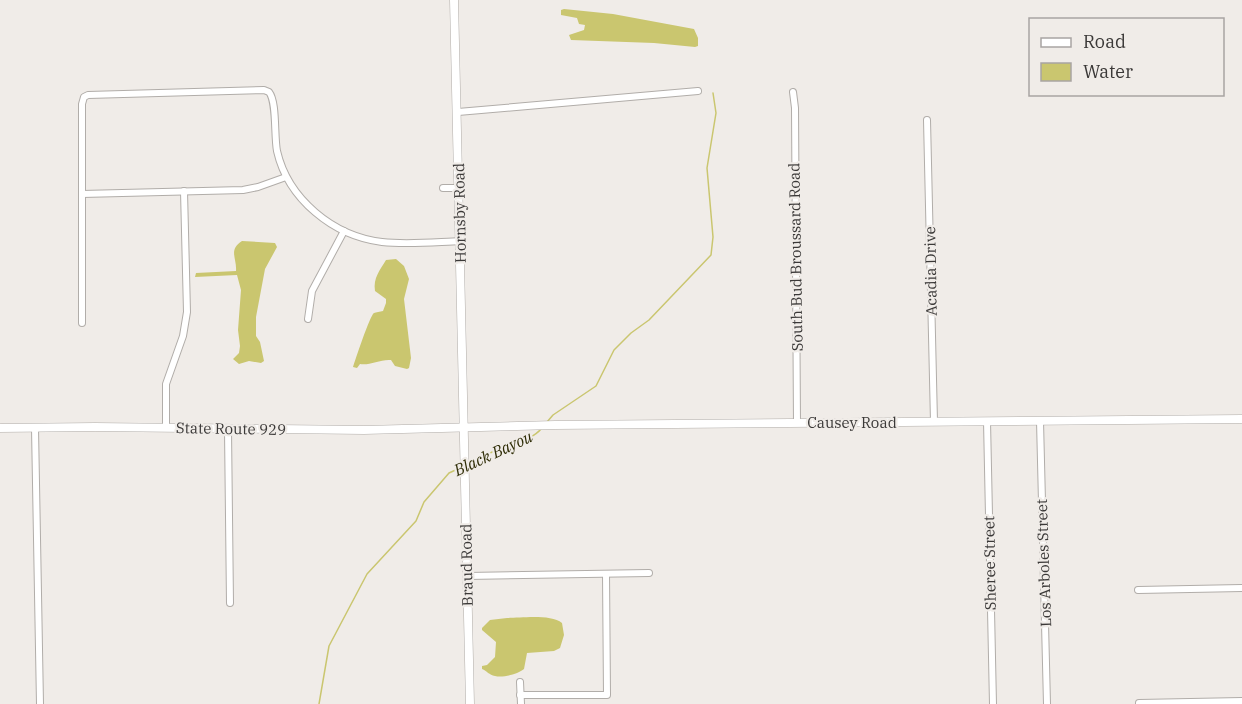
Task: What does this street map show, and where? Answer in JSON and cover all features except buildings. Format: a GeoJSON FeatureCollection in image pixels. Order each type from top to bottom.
{"type":"FeatureCollection","features":[{"type":"Feature","properties":{"kind":"street","name":"Hornsby Road"},"geometry":{"type":"LineString","coordinates":[[454,0],[461,241],[463,426]]}},
{"type":"Feature","properties":{"kind":"street"},"geometry":{"type":"LineString","coordinates":[[82,323],[81,104],[86,96],[264,90],[269,92],[273,100],[276,143],[286,177],[308,206],[344,231],[365,239],[393,243],[461,241]]}},
{"type":"Feature","properties":{"kind":"street"},"geometry":{"type":"LineString","coordinates":[[458,112],[698,91]]}},
{"type":"Feature","properties":{"kind":"street","name":"South Bud Broussard Road"},"geometry":{"type":"LineString","coordinates":[[793,92],[797,423]]}},
{"type":"Feature","properties":{"kind":"street","name":"Acadia Drive"},"geometry":{"type":"LineString","coordinates":[[927,120],[934,422]]}},
{"type":"Feature","properties":{"kind":"street"},"geometry":{"type":"LineString","coordinates":[[82,194],[243,190],[286,177]]}},
{"type":"Feature","properties":{"kind":"street"},"geometry":{"type":"LineString","coordinates":[[443,188],[459,188]]}},
{"type":"Feature","properties":{"kind":"street"},"geometry":{"type":"LineString","coordinates":[[165,427],[166,384],[183,336],[187,312],[184,191]]}},
{"type":"Feature","properties":{"kind":"street"},"geometry":{"type":"LineString","coordinates":[[308,319],[312,291],[344,231]]}},
{"type":"Feature","properties":{"kind":"street","name":"Causey Road"},"geometry":{"type":"LineString","coordinates":[[463,426],[1242,419]]}},
{"type":"Feature","properties":{"kind":"street","name":"Sheree Street"},"geometry":{"type":"LineString","coordinates":[[987,421],[993,704]]}},
{"type":"Feature","properties":{"kind":"street","name":"Los Arboles Street"},"geometry":{"type":"LineString","coordinates":[[1040,421],[1047,704]]}},
{"type":"Feature","properties":{"kind":"street","name":"State Route 929"},"geometry":{"type":"LineString","coordinates":[[0,428],[165,427],[228,430],[364,430],[463,426]]}},
{"type":"Feature","properties":{"kind":"street","name":"Braud Road"},"geometry":{"type":"LineString","coordinates":[[463,426],[470,704]]}},
{"type":"Feature","properties":{"kind":"street"},"geometry":{"type":"LineString","coordinates":[[35,428],[40,704]]}},
{"type":"Feature","properties":{"kind":"street"},"geometry":{"type":"LineString","coordinates":[[228,430],[230,603]]}},
{"type":"Feature","properties":{"kind":"street"},"geometry":{"type":"LineString","coordinates":[[467,576],[649,573]]}},
{"type":"Feature","properties":{"kind":"street"},"geometry":{"type":"LineString","coordinates":[[520,695],[607,695],[606,574]]}},
{"type":"Feature","properties":{"kind":"street"},"geometry":{"type":"LineString","coordinates":[[1138,590],[1242,588]]}},
{"type":"Feature","properties":{"kind":"street"},"geometry":{"type":"LineString","coordinates":[[520,682],[520,704]]}},
{"type":"Feature","properties":{"kind":"street"},"geometry":{"type":"LineString","coordinates":[[1139,703],[1242,701]]}},
{"type":"Feature","properties":{"kind":"water"},"geometry":{"type":"Polygon","coordinates":[[[561,10],[613,14],[694,29],[698,38],[698,46],[571,40],[569,35],[584,30],[585,25],[579,24],[577,18],[561,15],[561,10]]]}},
{"type":"Feature","properties":{"kind":"water"},"geometry":{"type":"Polygon","coordinates":[[[242,241],[275,243],[277,247],[265,269],[256,317],[256,336],[260,342],[264,361],[261,363],[249,361],[239,364],[233,359],[239,353],[240,346],[238,330],[241,290],[237,275],[195,277],[196,273],[236,271],[234,251],[242,241]]]}},
{"type":"Feature","properties":{"kind":"water"},"geometry":{"type":"Polygon","coordinates":[[[396,259],[404,266],[409,279],[404,299],[411,358],[409,368],[395,366],[391,360],[353,367],[372,316],[374,313],[383,311],[386,303],[386,299],[375,291],[378,274],[386,260],[396,259]]]}},
{"type":"Feature","properties":{"kind":"water"},"geometry":{"type":"Polygon","coordinates":[[[543,617],[557,620],[562,623],[564,635],[560,648],[554,651],[527,653],[524,669],[510,675],[491,675],[482,669],[482,666],[487,665],[495,657],[496,642],[482,628],[490,620],[543,617]]]}},
{"type":"Feature","properties":{"kind":"waterway","name":"Black Bayou"},"geometry":{"type":"LineString","coordinates":[[547,422],[553,415],[596,386],[614,350],[631,333],[649,320],[711,255],[713,237],[707,168],[716,113],[713,93]]}},
{"type":"Feature","properties":{"kind":"waterway","name":"Black Bayou"},"geometry":{"type":"LineString","coordinates":[[469,464],[495,451],[528,439],[542,428]]}},
{"type":"Feature","properties":{"kind":"waterway","name":"Black Bayou"},"geometry":{"type":"LineString","coordinates":[[319,704],[329,646],[367,574],[416,521],[424,502],[449,473],[462,467]]}}]}
